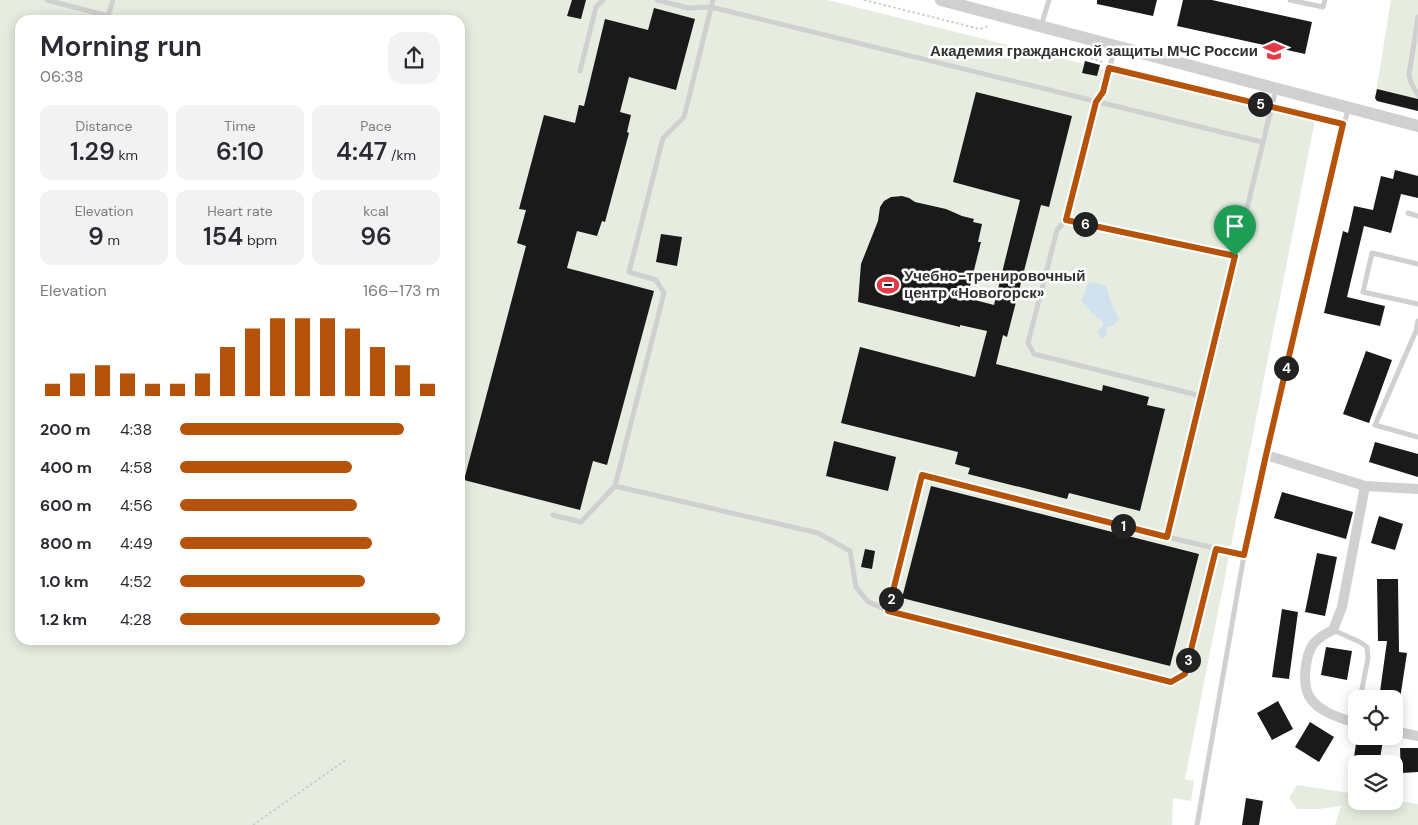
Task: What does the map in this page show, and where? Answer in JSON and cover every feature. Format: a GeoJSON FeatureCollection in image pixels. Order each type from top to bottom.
{"type":"FeatureCollection","features":[{"type":"Feature","properties":{"kind":"street"},"geometry":{"type":"LineString","coordinates":[[940,0],[1418,126]]}},
{"type":"Feature","properties":{"kind":"street"},"geometry":{"type":"LineString","coordinates":[[1266,455],[1365,486],[1418,489]]}},
{"type":"Feature","properties":{"kind":"street"},"geometry":{"type":"LineString","coordinates":[[1348,720],[1336,717],[1319,707],[1309,696],[1305,679],[1308,654],[1313,644],[1323,634],[1333,630],[1342,607],[1365,486]]}},
{"type":"Feature","properties":{"kind":"street"},"geometry":{"type":"LineString","coordinates":[[1403,733],[1418,736]]}},
{"type":"Feature","properties":{"kind":"lane"},"geometry":{"type":"LineString","coordinates":[[47,0],[104,15]]}},
{"type":"Feature","properties":{"kind":"lane"},"geometry":{"type":"LineString","coordinates":[[108,15],[112,0]]}},
{"type":"Feature","properties":{"kind":"lane"},"geometry":{"type":"LineString","coordinates":[[580,71],[596,6],[603,0]]}},
{"type":"Feature","properties":{"kind":"lane"},"geometry":{"type":"LineString","coordinates":[[657,0],[688,8],[711,7],[1262,142]]}},
{"type":"Feature","properties":{"kind":"lane"},"geometry":{"type":"LineString","coordinates":[[552,515],[581,522],[615,486],[664,293],[656,280],[629,272],[663,138],[684,117],[713,0]]}},
{"type":"Feature","properties":{"kind":"lane"},"geometry":{"type":"LineString","coordinates":[[1041,27],[1049,0]]}},
{"type":"Feature","properties":{"kind":"lane"},"geometry":{"type":"LineString","coordinates":[[1290,0],[1323,6],[1325,0]]}},
{"type":"Feature","properties":{"kind":"lane"},"geometry":{"type":"LineString","coordinates":[[1418,17],[1409,76],[1418,95]]}},
{"type":"Feature","properties":{"kind":"lane"},"geometry":{"type":"LineString","coordinates":[[1115,46],[1103,92],[1096,102],[1066,220],[1056,230],[1028,343],[1034,354],[1201,396]]}},
{"type":"Feature","properties":{"kind":"lane"},"geometry":{"type":"LineString","coordinates":[[1167,537],[1276,88]]}},
{"type":"Feature","properties":{"kind":"lane"},"geometry":{"type":"LineString","coordinates":[[1198,825],[1244,555],[1348,107]]}},
{"type":"Feature","properties":{"kind":"lane"},"geometry":{"type":"LineString","coordinates":[[1408,213],[1418,216]]}},
{"type":"Feature","properties":{"kind":"lane"},"geometry":{"type":"LineString","coordinates":[[1066,220],[1235,256]]}},
{"type":"Feature","properties":{"kind":"lane"},"geometry":{"type":"LineString","coordinates":[[1418,264],[1372,253],[1363,292],[1418,304]]}},
{"type":"Feature","properties":{"kind":"lane"},"geometry":{"type":"LineString","coordinates":[[1418,321],[1417,331],[1375,425],[1418,437]]}},
{"type":"Feature","properties":{"kind":"lane"},"geometry":{"type":"LineString","coordinates":[[888,611],[922,475],[1244,555]]}},
{"type":"Feature","properties":{"kind":"lane"},"geometry":{"type":"LineString","coordinates":[[615,486],[818,533],[850,551],[856,587],[867,601],[888,611],[1171,682],[1185,674],[1216,549]]}},
{"type":"Feature","properties":{"kind":"lane"},"geometry":{"type":"LineString","coordinates":[[1333,630],[1360,642],[1367,648],[1368,658],[1362,690]]}},
{"type":"Feature","properties":{"kind":"path"},"geometry":{"type":"LineString","coordinates":[[864,0],[980,29],[988,26]]}},
{"type":"Feature","properties":{"kind":"path"},"geometry":{"type":"LineString","coordinates":[[1083,52],[1090,58],[1102,61],[1109,68],[1343,124]]}},
{"type":"Feature","properties":{"kind":"path"},"geometry":{"type":"LineString","coordinates":[[253,825],[346,760]]}},
{"type":"Feature","properties":{"kind":"shaded area","name":"Учебно-тренировочный центр «Новогорск»"},"geometry":{"type":"Polygon","coordinates":[[[0,0],[827,0],[1084,64],[1085,61],[1100,65],[1099,68],[1315,120],[1185,779],[1194,781],[1191,801],[1173,798],[1172,825],[0,825],[0,0]]]}},
{"type":"Feature","properties":{"kind":"shaded area"},"geometry":{"type":"Polygon","coordinates":[[[1391,0],[1418,0],[1418,111],[1377,101],[1375,98],[1391,0]]]}},
{"type":"Feature","properties":{"kind":"shaded area"},"geometry":{"type":"Polygon","coordinates":[[[1297,785],[1348,793],[1348,810],[1403,810],[1403,802],[1418,804],[1418,825],[1335,825],[1341,806],[1297,809],[1289,798],[1297,785]]]}},
{"type":"Feature","properties":{"kind":"water"},"geometry":{"type":"Polygon","coordinates":[[[1093,282],[1106,286],[1111,303],[1119,318],[1114,325],[1106,327],[1107,333],[1103,338],[1100,337],[1097,331],[1103,326],[1103,322],[1081,301],[1088,284],[1093,282]]]}},
{"type":"Feature","properties":{"kind":"building"},"geometry":{"type":"Polygon","coordinates":[[[572,0],[586,0],[581,19],[567,16],[572,0]]]}},
{"type":"Feature","properties":{"kind":"building"},"geometry":{"type":"Polygon","coordinates":[[[1097,0],[1157,0],[1153,16],[1097,4],[1097,0]]]}},
{"type":"Feature","properties":{"kind":"building"},"geometry":{"type":"Polygon","coordinates":[[[1183,0],[1212,0],[1312,22],[1305,54],[1177,26],[1183,0]]]}},
{"type":"Feature","properties":{"kind":"building"},"geometry":{"type":"Polygon","coordinates":[[[654,8],[695,19],[676,90],[629,77],[620,112],[631,115],[627,132],[629,133],[605,222],[602,221],[597,236],[577,231],[567,268],[654,291],[607,465],[593,461],[580,510],[465,480],[526,246],[517,243],[526,210],[519,209],[544,115],[575,123],[579,105],[584,106],[605,19],[648,30],[654,8]]]}},
{"type":"Feature","properties":{"kind":"building"},"geometry":{"type":"Polygon","coordinates":[[[1085,61],[1100,65],[1097,76],[1082,73],[1085,61]]]}},
{"type":"Feature","properties":{"kind":"building"},"geometry":{"type":"Polygon","coordinates":[[[1377,89],[1418,99],[1418,111],[1377,101],[1375,98],[1377,89]]]}},
{"type":"Feature","properties":{"kind":"building"},"geometry":{"type":"Polygon","coordinates":[[[976,92],[1072,116],[1049,207],[1041,205],[1007,337],[1003,335],[996,364],[1102,391],[1103,385],[1149,397],[1147,405],[1165,409],[1140,511],[1069,493],[1067,499],[968,474],[970,468],[955,464],[958,452],[841,423],[860,347],[975,377],[987,331],[960,325],[960,327],[858,302],[861,264],[878,221],[880,207],[884,201],[891,197],[902,196],[915,202],[946,209],[974,219],[973,222],[982,224],[978,242],[981,242],[967,298],[994,305],[1020,200],[953,182],[976,92]]]}},
{"type":"Feature","properties":{"kind":"building"},"geometry":{"type":"Polygon","coordinates":[[[1395,170],[1418,176],[1418,198],[1401,194],[1391,233],[1364,226],[1347,297],[1385,306],[1380,326],[1324,313],[1343,231],[1348,233],[1354,206],[1373,210],[1381,176],[1393,179],[1395,170]]]}},
{"type":"Feature","properties":{"kind":"building"},"geometry":{"type":"Polygon","coordinates":[[[661,234],[682,237],[677,266],[656,262],[661,234]]]}},
{"type":"Feature","properties":{"kind":"building"},"geometry":{"type":"Polygon","coordinates":[[[1366,351],[1392,360],[1369,423],[1343,414],[1366,351]]]}},
{"type":"Feature","properties":{"kind":"building"},"geometry":{"type":"Polygon","coordinates":[[[834,441],[896,457],[888,491],[826,476],[834,441]]]}},
{"type":"Feature","properties":{"kind":"building"},"geometry":{"type":"Polygon","coordinates":[[[1375,442],[1418,454],[1418,477],[1369,462],[1375,442]]]}},
{"type":"Feature","properties":{"kind":"building"},"geometry":{"type":"Polygon","coordinates":[[[931,486],[1199,554],[1170,666],[902,598],[931,486]]]}},
{"type":"Feature","properties":{"kind":"building"},"geometry":{"type":"Polygon","coordinates":[[[1282,492],[1353,512],[1346,539],[1274,518],[1282,492]]]}},
{"type":"Feature","properties":{"kind":"building"},"geometry":{"type":"Polygon","coordinates":[[[1379,516],[1403,524],[1395,550],[1371,543],[1379,516]]]}},
{"type":"Feature","properties":{"kind":"building"},"geometry":{"type":"Polygon","coordinates":[[[865,549],[875,551],[872,569],[861,567],[865,549]]]}},
{"type":"Feature","properties":{"kind":"building"},"geometry":{"type":"Polygon","coordinates":[[[1317,553],[1337,557],[1325,616],[1305,612],[1317,553]]]}},
{"type":"Feature","properties":{"kind":"building"},"geometry":{"type":"Polygon","coordinates":[[[1377,579],[1398,579],[1399,652],[1407,653],[1401,690],[1380,690],[1387,641],[1378,641],[1377,579]]]}},
{"type":"Feature","properties":{"kind":"building"},"geometry":{"type":"Polygon","coordinates":[[[1282,609],[1298,612],[1289,679],[1272,677],[1282,609]]]}},
{"type":"Feature","properties":{"kind":"building"},"geometry":{"type":"Polygon","coordinates":[[[1326,647],[1352,651],[1347,680],[1321,675],[1326,647]]]}},
{"type":"Feature","properties":{"kind":"building"},"geometry":{"type":"Polygon","coordinates":[[[1278,701],[1293,729],[1272,740],[1257,713],[1278,701]]]}},
{"type":"Feature","properties":{"kind":"building"},"geometry":{"type":"Polygon","coordinates":[[[1310,722],[1334,737],[1319,762],[1295,747],[1310,722]]]}},
{"type":"Feature","properties":{"kind":"building"},"geometry":{"type":"Polygon","coordinates":[[[1356,745],[1382,745],[1381,755],[1354,755],[1356,745]]]}},
{"type":"Feature","properties":{"kind":"building"},"geometry":{"type":"Polygon","coordinates":[[[1400,748],[1418,748],[1418,772],[1403,773],[1403,755],[1400,755],[1400,748]]]}},
{"type":"Feature","properties":{"kind":"building"},"geometry":{"type":"Polygon","coordinates":[[[1246,798],[1263,801],[1259,825],[1242,825],[1246,798]]]}},
{"type":"Feature","properties":{"kind":"place","name":"Академия гражданской защиты МЧС России"},"geometry":{"type":"Point","coordinates":[1274,51]}},
{"type":"Feature","properties":{"kind":"place","name":"Учебно-тренировочный центр «Новогорск»"},"geometry":{"type":"Point","coordinates":[888,285]}},
{"type":"Feature","properties":{"kind":"route"},"geometry":{"type":"LineString","coordinates":[[1109,68],[1343,124],[1244,555],[1216,549],[1185,674],[1171,682],[888,611],[922,475],[1167,537],[1235,256],[1066,220],[1096,102],[1103,92],[1109,68]]}}]}
